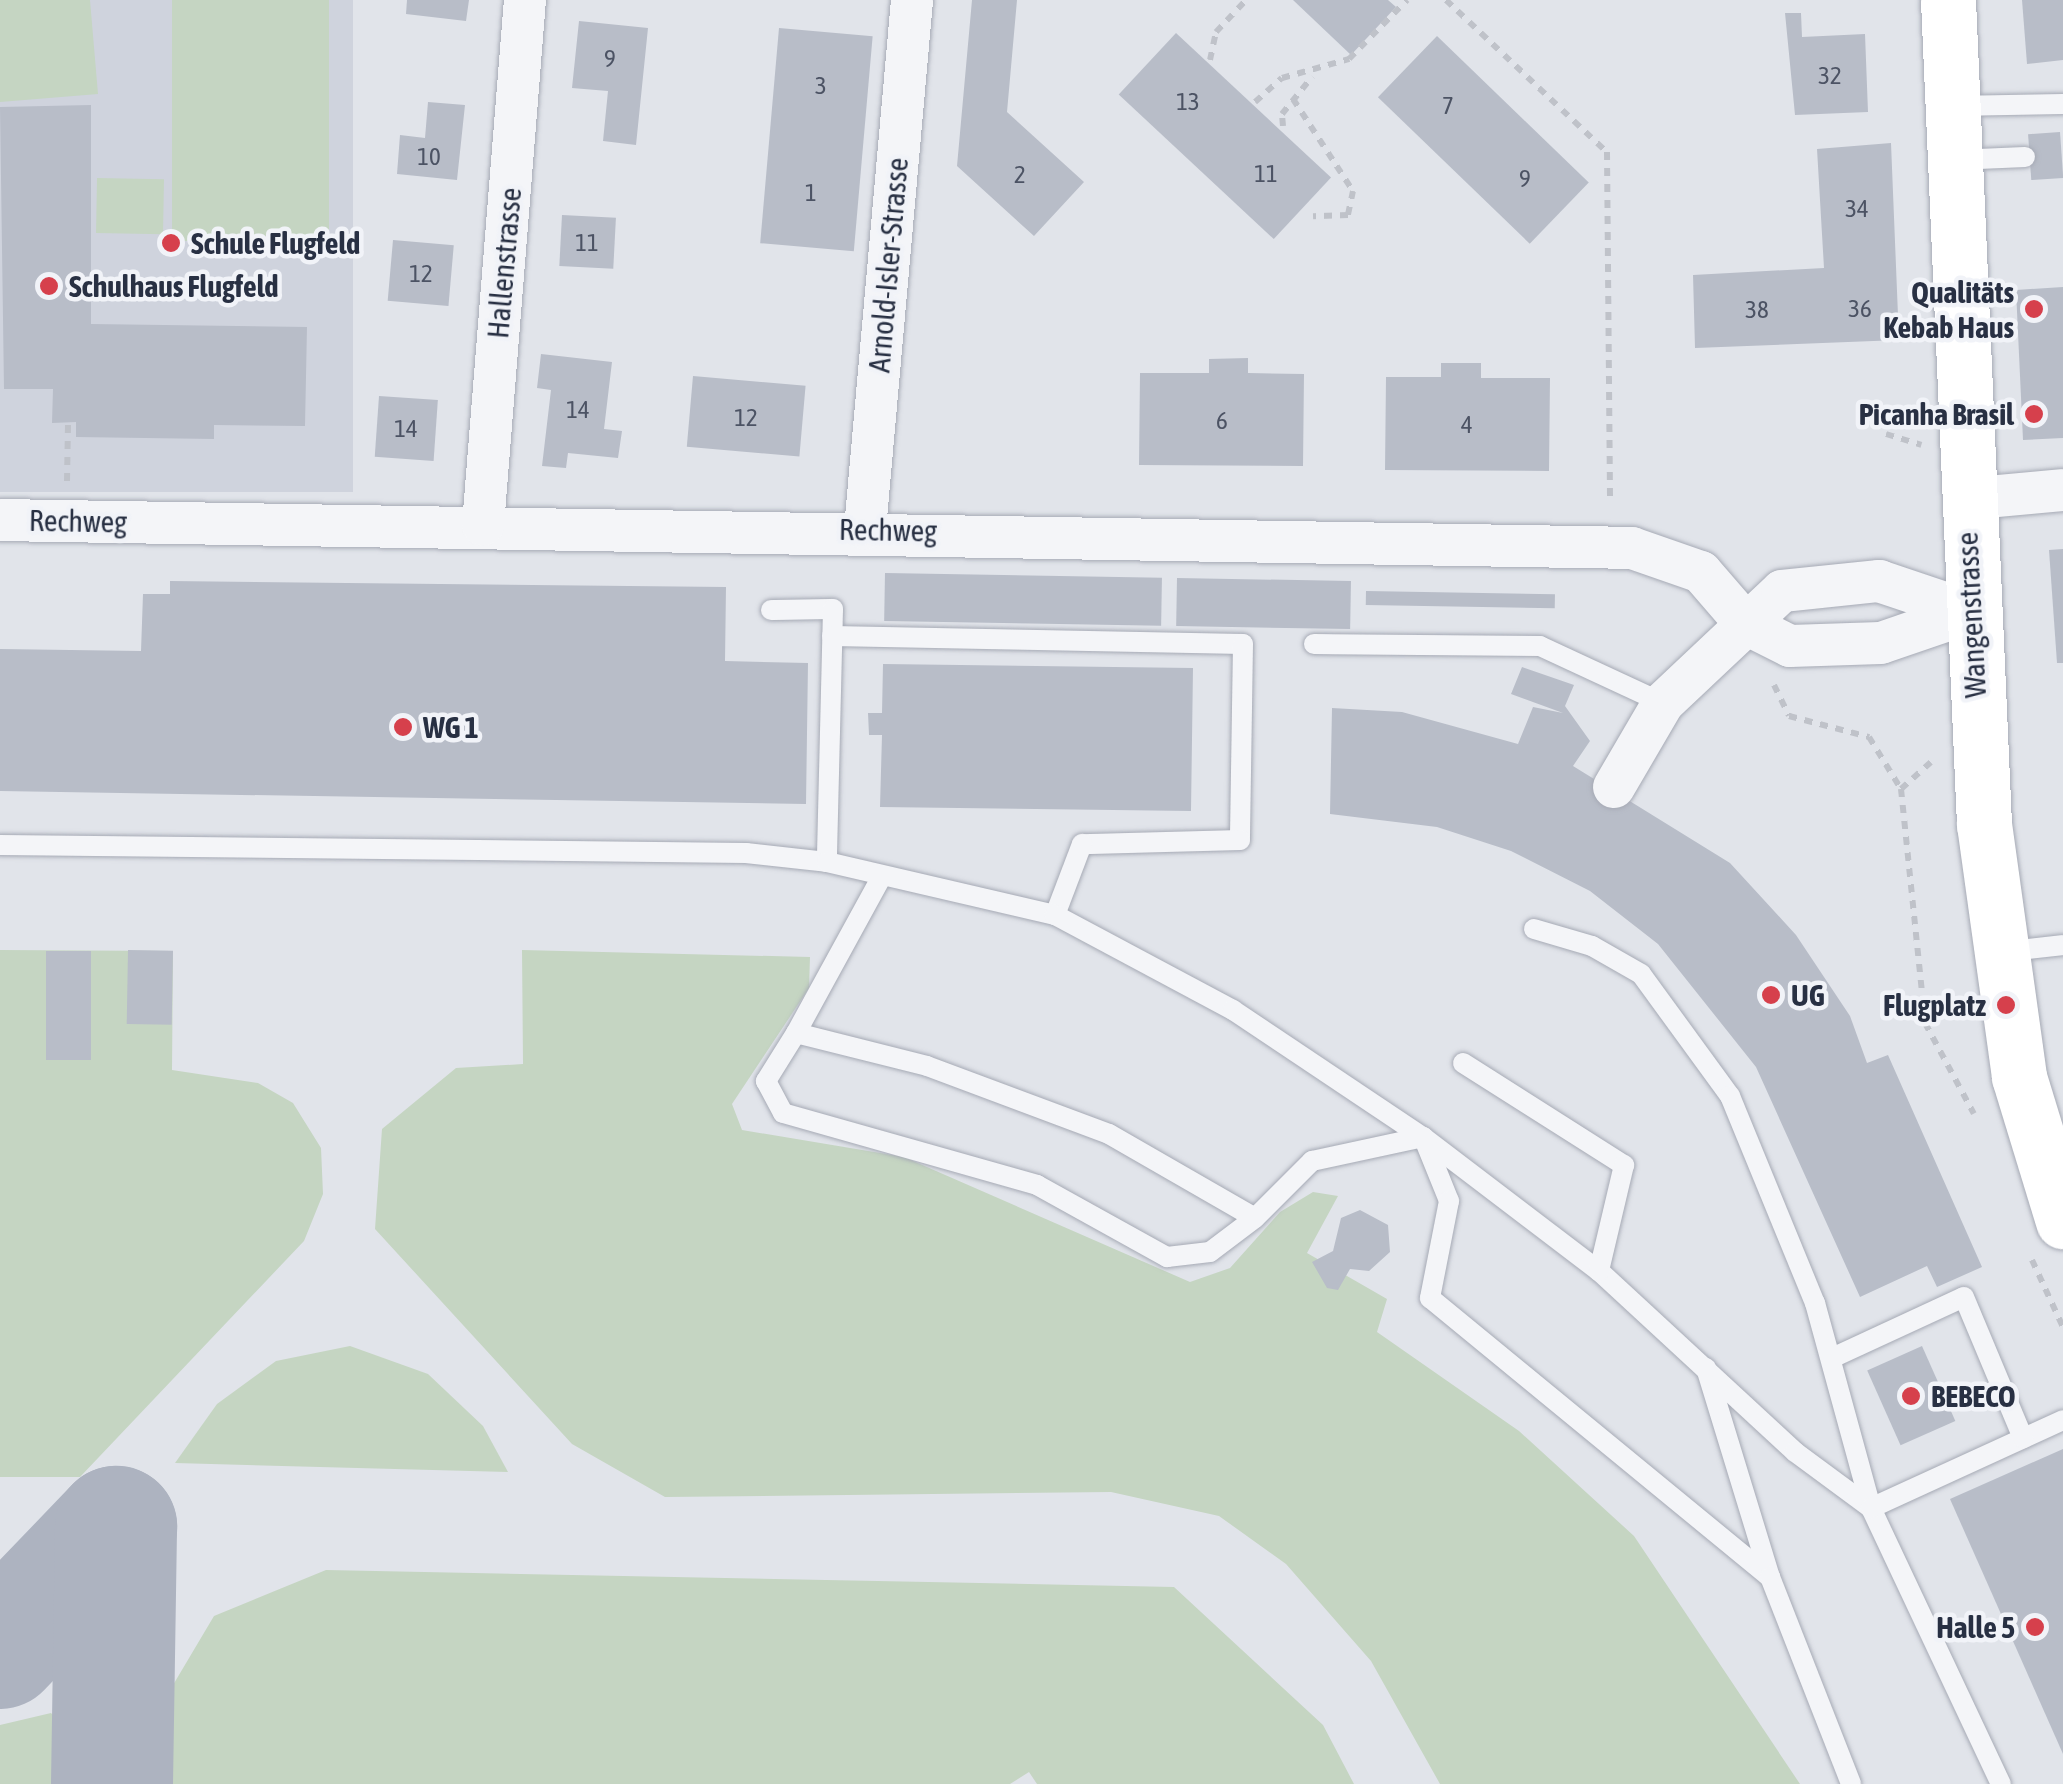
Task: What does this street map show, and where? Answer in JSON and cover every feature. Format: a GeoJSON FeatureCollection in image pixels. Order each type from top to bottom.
{"type":"FeatureCollection","features":[{"type":"Feature","properties":{"kind":"main road","name":"Wangenstrasse"},"geometry":{"type":"LineString","coordinates":[[1948,0],[1971,612],[2000,952],[2045,1235]]}},
{"type":"Feature","properties":{"kind":"street","name":"Hallenstrasse"},"geometry":{"type":"LineString","coordinates":[[483,525],[525,0]]}},
{"type":"Feature","properties":{"kind":"street","name":"Arnold-Isler-Strasse"},"geometry":{"type":"LineString","coordinates":[[864,529],[912,0]]}},
{"type":"Feature","properties":{"kind":"street"},"geometry":{"type":"LineString","coordinates":[[1966,499],[2063,490]]}},
{"type":"Feature","properties":{"kind":"street","name":"Rechweg"},"geometry":{"type":"LineString","coordinates":[[0,520],[864,529],[1610,547],[1683,561],[1746,624],[1790,646],[1881,643],[1971,612]]}},
{"type":"Feature","properties":{"kind":"street"},"geometry":{"type":"LineString","coordinates":[[1614,786],[1663,703],[1782,591],[1879,581],[1971,612]]}},
{"type":"Feature","properties":{"kind":"lane"},"geometry":{"type":"LineString","coordinates":[[1951,106],[2063,104]]}},
{"type":"Feature","properties":{"kind":"lane"},"geometry":{"type":"LineString","coordinates":[[1953,160],[2025,156]]}},
{"type":"Feature","properties":{"kind":"lane"},"geometry":{"type":"LineString","coordinates":[[771,610],[833,609],[827,862]]}},
{"type":"Feature","properties":{"kind":"lane"},"geometry":{"type":"LineString","coordinates":[[832,636],[1243,644],[1240,840],[1082,844],[1056,915]]}},
{"type":"Feature","properties":{"kind":"lane"},"geometry":{"type":"LineString","coordinates":[[1314,644],[1540,646],[1663,703]]}},
{"type":"Feature","properties":{"kind":"lane"},"geometry":{"type":"LineString","coordinates":[[0,845],[746,853],[827,862],[1056,915],[1233,1010],[1423,1137],[1599,1271],[1871,1508]]}},
{"type":"Feature","properties":{"kind":"lane"},"geometry":{"type":"LineString","coordinates":[[882,876],[766,1081],[782,1113],[1037,1185],[1167,1257],[1210,1252],[1255,1218],[1312,1161],[1423,1137]]}},
{"type":"Feature","properties":{"kind":"lane"},"geometry":{"type":"LineString","coordinates":[[1534,930],[1592,946],[1640,974],[1689,1029],[1730,1096],[1832,1358],[1871,1508],[2001,1784]]}},
{"type":"Feature","properties":{"kind":"lane"},"geometry":{"type":"LineString","coordinates":[[2000,952],[2063,945]]}},
{"type":"Feature","properties":{"kind":"lane"},"geometry":{"type":"LineString","coordinates":[[796,1033],[927,1066],[1109,1134],[1255,1218]]}},
{"type":"Feature","properties":{"kind":"lane"},"geometry":{"type":"LineString","coordinates":[[1463,1062],[1624,1165],[1599,1271]]}},
{"type":"Feature","properties":{"kind":"lane"},"geometry":{"type":"LineString","coordinates":[[1423,1137],[1449,1201],[1430,1298],[1770,1577]]}},
{"type":"Feature","properties":{"kind":"lane"},"geometry":{"type":"LineString","coordinates":[[1832,1358],[1964,1297],[2023,1438]]}},
{"type":"Feature","properties":{"kind":"lane"},"geometry":{"type":"LineString","coordinates":[[1706,1366],[1770,1577],[1852,1784]]}},
{"type":"Feature","properties":{"kind":"lane"},"geometry":{"type":"LineString","coordinates":[[1871,1508],[2063,1420]]}},
{"type":"Feature","properties":{"kind":"path"},"geometry":{"type":"LineString","coordinates":[[1210,60],[1216,32],[1246,0]]}},
{"type":"Feature","properties":{"kind":"path"},"geometry":{"type":"LineString","coordinates":[[1255,102],[1282,78],[1313,76],[1349,59],[1407,0]]}},
{"type":"Feature","properties":{"kind":"path"},"geometry":{"type":"LineString","coordinates":[[1446,0],[1607,152],[1610,547]]}},
{"type":"Feature","properties":{"kind":"path"},"geometry":{"type":"LineString","coordinates":[[1283,126],[1293,99],[1313,76]]}},
{"type":"Feature","properties":{"kind":"path"},"geometry":{"type":"LineString","coordinates":[[1293,99],[1353,190],[1348,215],[1313,216]]}},
{"type":"Feature","properties":{"kind":"path"},"geometry":{"type":"LineString","coordinates":[[67,498],[68,423]]}},
{"type":"Feature","properties":{"kind":"path"},"geometry":{"type":"LineString","coordinates":[[1886,434],[1912,446]]}},
{"type":"Feature","properties":{"kind":"path"},"geometry":{"type":"LineString","coordinates":[[1789,716],[1869,737],[1901,790],[1925,1023],[1982,1133]]}},
{"type":"Feature","properties":{"kind":"path"},"geometry":{"type":"LineString","coordinates":[[2045,1235],[2063,1327]]}},
{"type":"Feature","properties":{"kind":"shaded area","name":"Schule Flugfeld"},"geometry":{"type":"Polygon","coordinates":[[[0,0],[353,0],[353,492],[0,492],[0,0]]]}},
{"type":"Feature","properties":{"kind":"green space"},"geometry":{"type":"Polygon","coordinates":[[[0,0],[90,0],[98,94],[0,102],[0,0]]]}},
{"type":"Feature","properties":{"kind":"green space"},"geometry":{"type":"Polygon","coordinates":[[[172,0],[329,0],[329,241],[172,241],[172,0]]]}},
{"type":"Feature","properties":{"kind":"green space"},"geometry":{"type":"Polygon","coordinates":[[[97,178],[164,179],[163,234],[96,233],[97,178]]]}},
{"type":"Feature","properties":{"kind":"green space"},"geometry":{"type":"Polygon","coordinates":[[[0,950],[173,951],[172,1070],[258,1083],[293,1103],[321,1148],[323,1194],[304,1241],[80,1477],[0,1477],[0,950]]]}},
{"type":"Feature","properties":{"kind":"green space"},"geometry":{"type":"Polygon","coordinates":[[[522,950],[810,957],[809,988],[732,1104],[742,1130],[904,1157],[1190,1282],[1230,1268],[1280,1212],[1313,1192],[1338,1196],[1307,1253],[1387,1299],[1377,1332],[1519,1431],[1634,1536],[1800,1784],[1440,1784],[1371,1661],[1286,1564],[1219,1516],[1111,1492],[665,1497],[572,1444],[375,1229],[382,1129],[456,1068],[523,1064],[522,950]]]}},
{"type":"Feature","properties":{"kind":"green space"},"geometry":{"type":"Polygon","coordinates":[[[350,1346],[428,1374],[483,1426],[508,1472],[175,1463],[217,1404],[276,1361],[350,1346]]]}},
{"type":"Feature","properties":{"kind":"green space"},"geometry":{"type":"Polygon","coordinates":[[[326,1570],[1174,1587],[1323,1725],[1354,1784],[1037,1784],[1029,1772],[1010,1784],[154,1784],[154,1717],[214,1616],[326,1570]]]}},
{"type":"Feature","properties":{"kind":"green space"},"geometry":{"type":"Polygon","coordinates":[[[51,1713],[82,1747],[81,1784],[0,1784],[0,1725],[51,1713]]]}},
{"type":"Feature","properties":{"kind":"building"},"geometry":{"type":"Polygon","coordinates":[[[407,0],[469,0],[466,21],[406,14],[407,0]]]}},
{"type":"Feature","properties":{"kind":"building"},"geometry":{"type":"Polygon","coordinates":[[[972,0],[1017,0],[1007,112],[1084,182],[1034,236],[957,166],[972,0]]]}},
{"type":"Feature","properties":{"kind":"building"},"geometry":{"type":"Polygon","coordinates":[[[1293,0],[1388,0],[1396,7],[1351,55],[1293,0]]]}},
{"type":"Feature","properties":{"kind":"building"},"geometry":{"type":"Polygon","coordinates":[[[2022,0],[2063,0],[2063,60],[2027,64],[2022,0]]]}},
{"type":"Feature","properties":{"kind":"building"},"geometry":{"type":"Polygon","coordinates":[[[1785,13],[1801,13],[1802,37],[1865,34],[1868,112],[1795,115],[1785,13]]]}},
{"type":"Feature","properties":{"kind":"building"},"geometry":{"type":"Polygon","coordinates":[[[579,21],[648,28],[636,145],[603,141],[608,91],[572,88],[579,21]]]}},
{"type":"Feature","properties":{"kind":"building"},"geometry":{"type":"Polygon","coordinates":[[[779,28],[873,36],[854,251],[760,243],[779,28]]]}},
{"type":"Feature","properties":{"kind":"building"},"geometry":{"type":"Polygon","coordinates":[[[1176,33],[1331,178],[1274,239],[1119,94],[1176,33]]]}},
{"type":"Feature","properties":{"kind":"building"},"geometry":{"type":"Polygon","coordinates":[[[1437,36],[1589,183],[1530,244],[1378,97],[1437,36]]]}},
{"type":"Feature","properties":{"kind":"building"},"geometry":{"type":"Polygon","coordinates":[[[428,102],[465,105],[457,180],[397,174],[400,135],[425,138],[428,102]]]}},
{"type":"Feature","properties":{"kind":"building","name":"Schulhaus Flugfeld"},"geometry":{"type":"Polygon","coordinates":[[[91,105],[91,324],[307,327],[305,426],[214,425],[214,439],[76,437],[76,422],[52,423],[53,389],[4,389],[0,107],[91,105]]]}},
{"type":"Feature","properties":{"kind":"building"},"geometry":{"type":"Polygon","coordinates":[[[2060,132],[2063,178],[2031,180],[2028,134],[2060,132]]]}},
{"type":"Feature","properties":{"kind":"building"},"geometry":{"type":"Polygon","coordinates":[[[1891,143],[1899,340],[1695,348],[1693,275],[1824,268],[1817,149],[1891,143]]]}},
{"type":"Feature","properties":{"kind":"building"},"geometry":{"type":"Polygon","coordinates":[[[562,215],[616,218],[613,269],[559,266],[562,215]]]}},
{"type":"Feature","properties":{"kind":"building"},"geometry":{"type":"Polygon","coordinates":[[[393,240],[454,245],[448,306],[388,301],[393,240]]]}},
{"type":"Feature","properties":{"kind":"building"},"geometry":{"type":"Polygon","coordinates":[[[2063,287],[2063,438],[2023,440],[2016,290],[2063,287]]]}},
{"type":"Feature","properties":{"kind":"building"},"geometry":{"type":"Polygon","coordinates":[[[541,354],[612,362],[604,429],[622,431],[618,458],[568,453],[566,468],[542,466],[551,390],[537,388],[541,354]]]}},
{"type":"Feature","properties":{"kind":"building"},"geometry":{"type":"Polygon","coordinates":[[[1248,358],[1248,373],[1304,374],[1303,466],[1139,465],[1140,373],[1209,373],[1209,359],[1248,358]]]}},
{"type":"Feature","properties":{"kind":"building"},"geometry":{"type":"Polygon","coordinates":[[[1441,363],[1481,363],[1481,378],[1550,378],[1549,471],[1385,470],[1386,377],[1441,377],[1441,363]]]}},
{"type":"Feature","properties":{"kind":"building"},"geometry":{"type":"Polygon","coordinates":[[[693,376],[806,386],[799,457],[687,447],[693,376]]]}},
{"type":"Feature","properties":{"kind":"building"},"geometry":{"type":"Polygon","coordinates":[[[379,396],[438,400],[434,461],[375,457],[379,396]]]}},
{"type":"Feature","properties":{"kind":"building"},"geometry":{"type":"Polygon","coordinates":[[[2063,549],[2063,663],[2057,663],[2049,550],[2063,549]]]}},
{"type":"Feature","properties":{"kind":"building"},"geometry":{"type":"Polygon","coordinates":[[[885,573],[1162,578],[1161,626],[884,621],[885,573]]]}},
{"type":"Feature","properties":{"kind":"building"},"geometry":{"type":"Polygon","coordinates":[[[1177,578],[1351,581],[1350,629],[1176,626],[1177,578]]]}},
{"type":"Feature","properties":{"kind":"building","name":"WG 1"},"geometry":{"type":"Polygon","coordinates":[[[170,581],[726,587],[725,661],[808,663],[806,804],[0,791],[0,649],[141,651],[143,594],[170,594],[170,581]]]}},
{"type":"Feature","properties":{"kind":"building"},"geometry":{"type":"Polygon","coordinates":[[[1366,591],[1555,594],[1555,608],[1366,605],[1366,591]]]}},
{"type":"Feature","properties":{"kind":"building"},"geometry":{"type":"Polygon","coordinates":[[[883,664],[1193,668],[1191,811],[880,807],[882,735],[869,735],[868,713],[882,713],[883,664]]]}},
{"type":"Feature","properties":{"kind":"building","name":"UG"},"geometry":{"type":"Polygon","coordinates":[[[1522,667],[1574,685],[1565,706],[1590,741],[1573,766],[1730,863],[1796,935],[1850,1016],[1867,1063],[1888,1055],[1982,1267],[1937,1287],[1927,1266],[1860,1297],[1756,1067],[1658,944],[1590,891],[1511,851],[1437,827],[1330,814],[1332,708],[1402,712],[1518,744],[1533,707],[1563,713],[1511,694],[1522,667]]]}},
{"type":"Feature","properties":{"kind":"building"},"geometry":{"type":"Polygon","coordinates":[[[128,950],[173,951],[172,1025],[127,1024],[128,950]]]}},
{"type":"Feature","properties":{"kind":"building"},"geometry":{"type":"Polygon","coordinates":[[[46,951],[91,951],[91,1060],[46,1060],[46,951]]]}},
{"type":"Feature","properties":{"kind":"building"},"geometry":{"type":"Polygon","coordinates":[[[1360,1210],[1388,1225],[1390,1252],[1369,1271],[1350,1269],[1338,1290],[1327,1288],[1312,1262],[1333,1251],[1341,1218],[1360,1210]]]}},
{"type":"Feature","properties":{"kind":"building","name":"BEBECO"},"geometry":{"type":"Polygon","coordinates":[[[1922,1346],[1955,1421],[1901,1445],[1867,1370],[1922,1346]]]}},
{"type":"Feature","properties":{"kind":"building","name":"Halle 5"},"geometry":{"type":"Polygon","coordinates":[[[2063,1449],[2063,1754],[1950,1499],[2063,1449]]]}},
{"type":"Feature","properties":{"kind":"taxiway"},"geometry":{"type":"LineString","coordinates":[[0,1648],[116,1527]]}},
{"type":"Feature","properties":{"kind":"taxiway"},"geometry":{"type":"LineString","coordinates":[[112,1784],[116,1527]]}},
{"type":"Feature","properties":{"kind":"place","name":"Schule Flugfeld"},"geometry":{"type":"Point","coordinates":[171,243]}},
{"type":"Feature","properties":{"kind":"place","name":"Schulhaus Flugfeld"},"geometry":{"type":"Point","coordinates":[49,286]}},
{"type":"Feature","properties":{"kind":"place","name":"Qualitäts Kebab Haus"},"geometry":{"type":"Point","coordinates":[2034,309]}},
{"type":"Feature","properties":{"kind":"place","name":"Picanha Brasil"},"geometry":{"type":"Point","coordinates":[2034,414]}},
{"type":"Feature","properties":{"kind":"place","name":"WG 1"},"geometry":{"type":"Point","coordinates":[403,727]}},
{"type":"Feature","properties":{"kind":"place","name":"UG"},"geometry":{"type":"Point","coordinates":[1771,995]}},
{"type":"Feature","properties":{"kind":"place","name":"Flugplatz"},"geometry":{"type":"Point","coordinates":[2006,1005]}},
{"type":"Feature","properties":{"kind":"place","name":"BEBECO"},"geometry":{"type":"Point","coordinates":[1911,1396]}},
{"type":"Feature","properties":{"kind":"place","name":"Halle 5"},"geometry":{"type":"Point","coordinates":[2035,1627]}}]}
